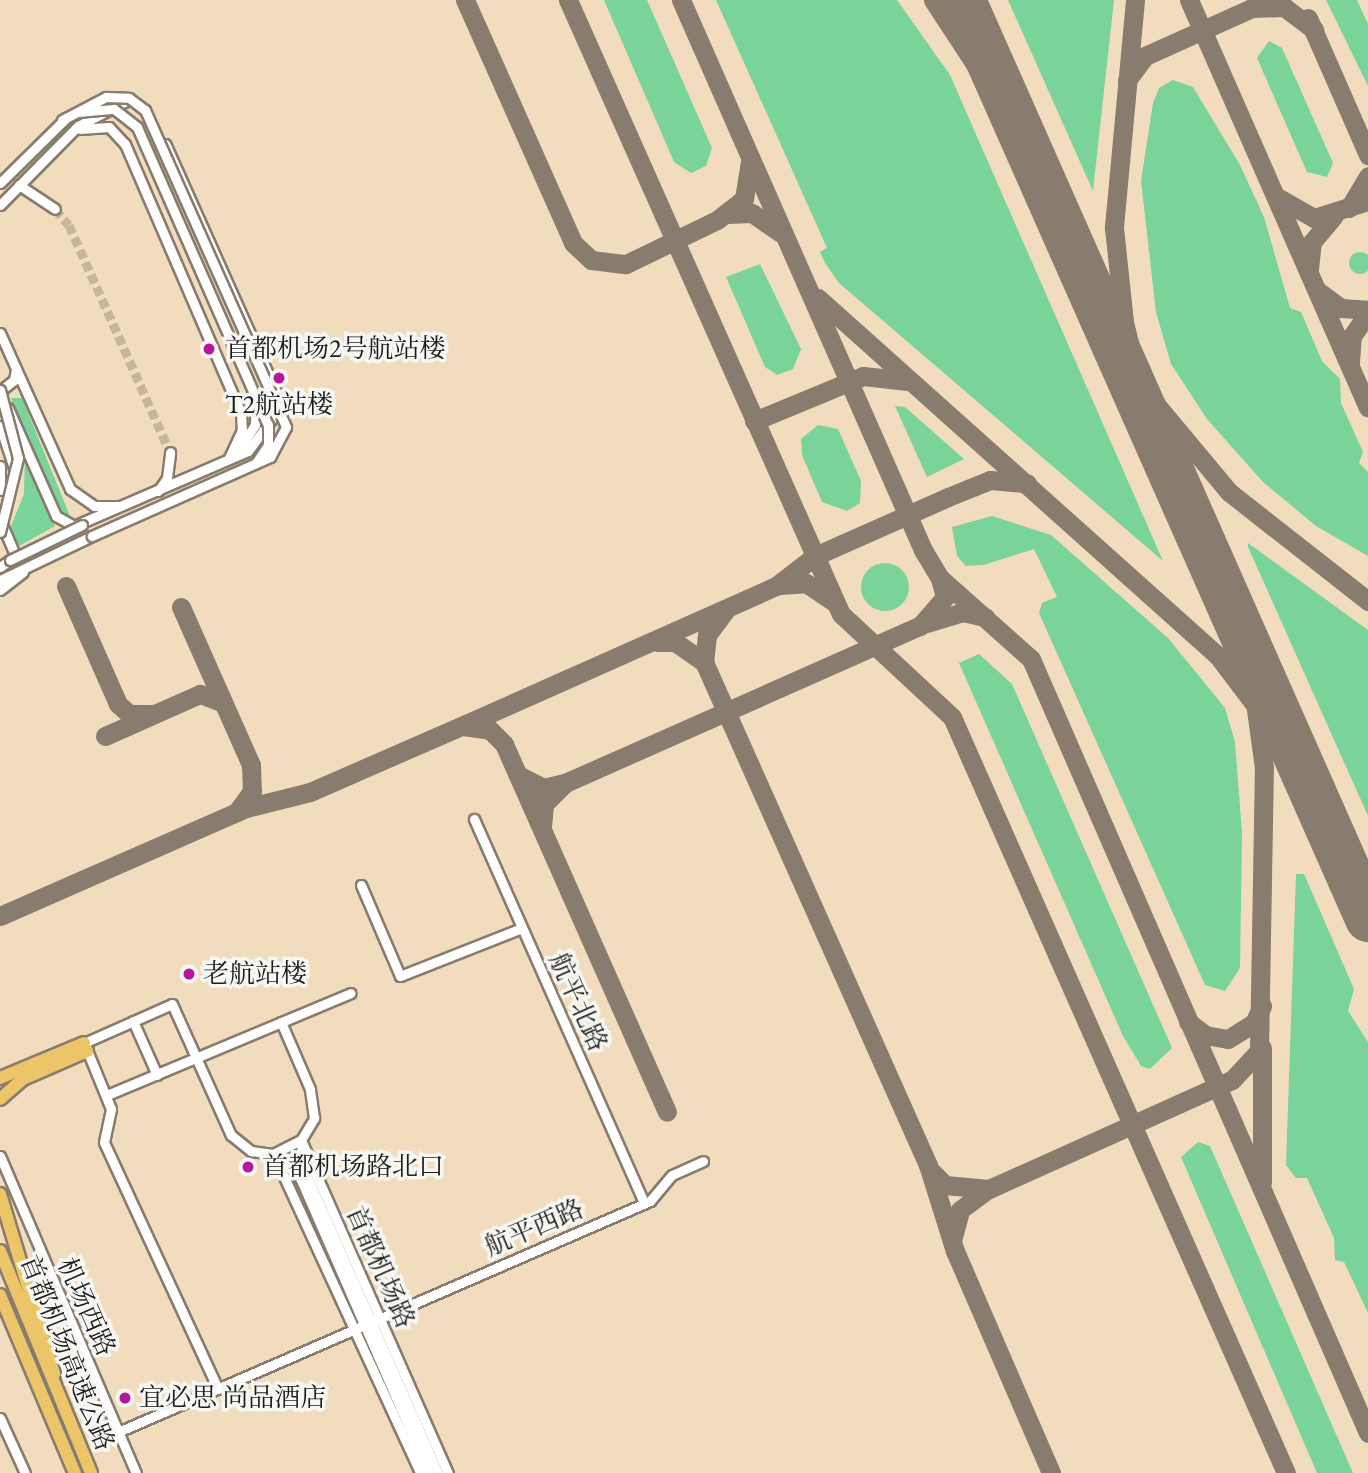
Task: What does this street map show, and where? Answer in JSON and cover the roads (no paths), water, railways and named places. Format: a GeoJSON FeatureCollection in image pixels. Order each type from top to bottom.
{"type":"FeatureCollection","features":[{"type":"Feature","properties":{"kind":"highway"},"geometry":{"type":"LineString","coordinates":[[0,1078],[43,1065],[86,1047]]}},
{"type":"Feature","properties":{"kind":"highway"},"geometry":{"type":"LineString","coordinates":[[0,1099],[43,1065]]}},
{"type":"Feature","properties":{"kind":"highway"},"geometry":{"type":"LineString","coordinates":[[0,1194],[64,1412]]}},
{"type":"Feature","properties":{"kind":"highway","name":"首都机场高速公路"},"geometry":{"type":"LineString","coordinates":[[0,1251],[91,1473]]}},
{"type":"Feature","properties":{"kind":"highway","name":"首都机场高速公路"},"geometry":{"type":"LineString","coordinates":[[0,1295],[15,1338],[75,1473]]}},
{"type":"Feature","properties":{"kind":"highway"},"geometry":{"type":"LineString","coordinates":[[0,1316],[15,1338]]}},
{"type":"Feature","properties":{"kind":"street"},"geometry":{"type":"LineString","coordinates":[[0,183],[62,120],[82,104],[108,96],[130,99],[148,115],[284,416],[280,448],[252,467],[92,536],[0,580]]}},
{"type":"Feature","properties":{"kind":"street"},"geometry":{"type":"LineString","coordinates":[[0,567],[82,525],[226,463],[252,448],[282,404],[147,107],[136,99],[121,101],[68,135],[1,204]]}},
{"type":"Feature","properties":{"kind":"street"},"geometry":{"type":"LineString","coordinates":[[62,120],[99,107],[118,110],[137,127],[268,425],[268,445],[252,467]]}},
{"type":"Feature","properties":{"kind":"street"},"geometry":{"type":"LineString","coordinates":[[86,121],[116,111],[133,121],[251,386],[256,422],[226,463]]}},
{"type":"Feature","properties":{"kind":"street"},"geometry":{"type":"LineString","coordinates":[[68,135],[107,126],[125,144],[241,413],[242,430],[226,463]]}},
{"type":"Feature","properties":{"kind":"street"},"geometry":{"type":"LineString","coordinates":[[19,185],[55,209]]}},
{"type":"Feature","properties":{"kind":"street"},"geometry":{"type":"LineString","coordinates":[[0,332],[77,497],[101,507],[137,502]]}},
{"type":"Feature","properties":{"kind":"street"},"geometry":{"type":"LineString","coordinates":[[0,532],[15,474],[18,449],[2,389],[15,365]]}},
{"type":"Feature","properties":{"kind":"street"},"geometry":{"type":"LineString","coordinates":[[2,389],[29,398]]}},
{"type":"Feature","properties":{"kind":"street"},"geometry":{"type":"LineString","coordinates":[[8,408],[56,516],[82,525]]}},
{"type":"Feature","properties":{"kind":"street"},"geometry":{"type":"LineString","coordinates":[[0,426],[15,474]]}},
{"type":"Feature","properties":{"kind":"street"},"geometry":{"type":"LineString","coordinates":[[154,494],[166,481],[170,452]]}},
{"type":"Feature","properties":{"kind":"street"},"geometry":{"type":"LineString","coordinates":[[0,466],[0,491]]}},
{"type":"Feature","properties":{"kind":"street"},"geometry":{"type":"LineString","coordinates":[[0,520],[13,550]]}},
{"type":"Feature","properties":{"kind":"street"},"geometry":{"type":"LineString","coordinates":[[0,590],[24,574]]}},
{"type":"Feature","properties":{"kind":"street","name":"航平北路"},"geometry":{"type":"LineString","coordinates":[[474,819],[644,1203]]}},
{"type":"Feature","properties":{"kind":"street"},"geometry":{"type":"LineString","coordinates":[[361,885],[401,976],[522,928]]}},
{"type":"Feature","properties":{"kind":"street"},"geometry":{"type":"LineString","coordinates":[[107,1096],[351,993]]}},
{"type":"Feature","properties":{"kind":"street"},"geometry":{"type":"LineString","coordinates":[[218,1389],[104,1142],[112,1113],[86,1047],[133,1021],[172,1004],[232,1135],[251,1151],[273,1154],[301,1140],[314,1103],[281,1022]]}},
{"type":"Feature","properties":{"kind":"street"},"geometry":{"type":"LineString","coordinates":[[133,1021],[157,1075]]}},
{"type":"Feature","properties":{"kind":"street","name":"首都机场路"},"geometry":{"type":"LineString","coordinates":[[301,1140],[337,1222],[394,1414],[420,1473]]}},
{"type":"Feature","properties":{"kind":"street","name":"首都机场路"},"geometry":{"type":"LineString","coordinates":[[301,1140],[304,1169],[331,1240],[401,1399],[438,1473]]}},
{"type":"Feature","properties":{"kind":"street","name":"首都机场路"},"geometry":{"type":"LineString","coordinates":[[273,1154],[297,1171],[331,1240]]}},
{"type":"Feature","properties":{"kind":"street","name":"首都机场路"},"geometry":{"type":"LineString","coordinates":[[273,1154],[312,1231],[417,1404],[448,1473]]}},
{"type":"Feature","properties":{"kind":"street","name":"机场西路"},"geometry":{"type":"LineString","coordinates":[[0,1156],[136,1473]]}},
{"type":"Feature","properties":{"kind":"street","name":"航平西路"},"geometry":{"type":"LineString","coordinates":[[118,1432],[644,1203],[663,1192],[672,1175],[703,1161]]}},
{"type":"Feature","properties":{"kind":"street"},"geometry":{"type":"LineString","coordinates":[[312,1231],[331,1240],[337,1222]]}},
{"type":"Feature","properties":{"kind":"street"},"geometry":{"type":"LineString","coordinates":[[394,1414],[401,1399],[417,1404]]}},
{"type":"Feature","properties":{"kind":"street","name":"首都机场路"},"geometry":{"type":"LineString","coordinates":[[401,1399],[429,1473]]}},
{"type":"Feature","properties":{"kind":"street"},"geometry":{"type":"LineString","coordinates":[[0,1418],[24,1473]]}},
{"type":"Feature","properties":{"kind":"tunnel"},"geometry":{"type":"LineString","coordinates":[[55,209],[69,225],[170,452]]}},
{"type":"Feature","properties":{"kind":"place","name":"首都机场2号航站楼"},"geometry":{"type":"Point","coordinates":[209,349]}},
{"type":"Feature","properties":{"kind":"place","name":"T2航站楼"},"geometry":{"type":"Point","coordinates":[279,378]}},
{"type":"Feature","properties":{"kind":"place","name":"老航站楼"},"geometry":{"type":"Point","coordinates":[189,974]}},
{"type":"Feature","properties":{"kind":"place","name":"首都机场路北口"},"geometry":{"type":"Point","coordinates":[248,1167]}},
{"type":"Feature","properties":{"kind":"place","name":"宜必思 尚品酒店"},"geometry":{"type":"Point","coordinates":[125,1398]}}]}
